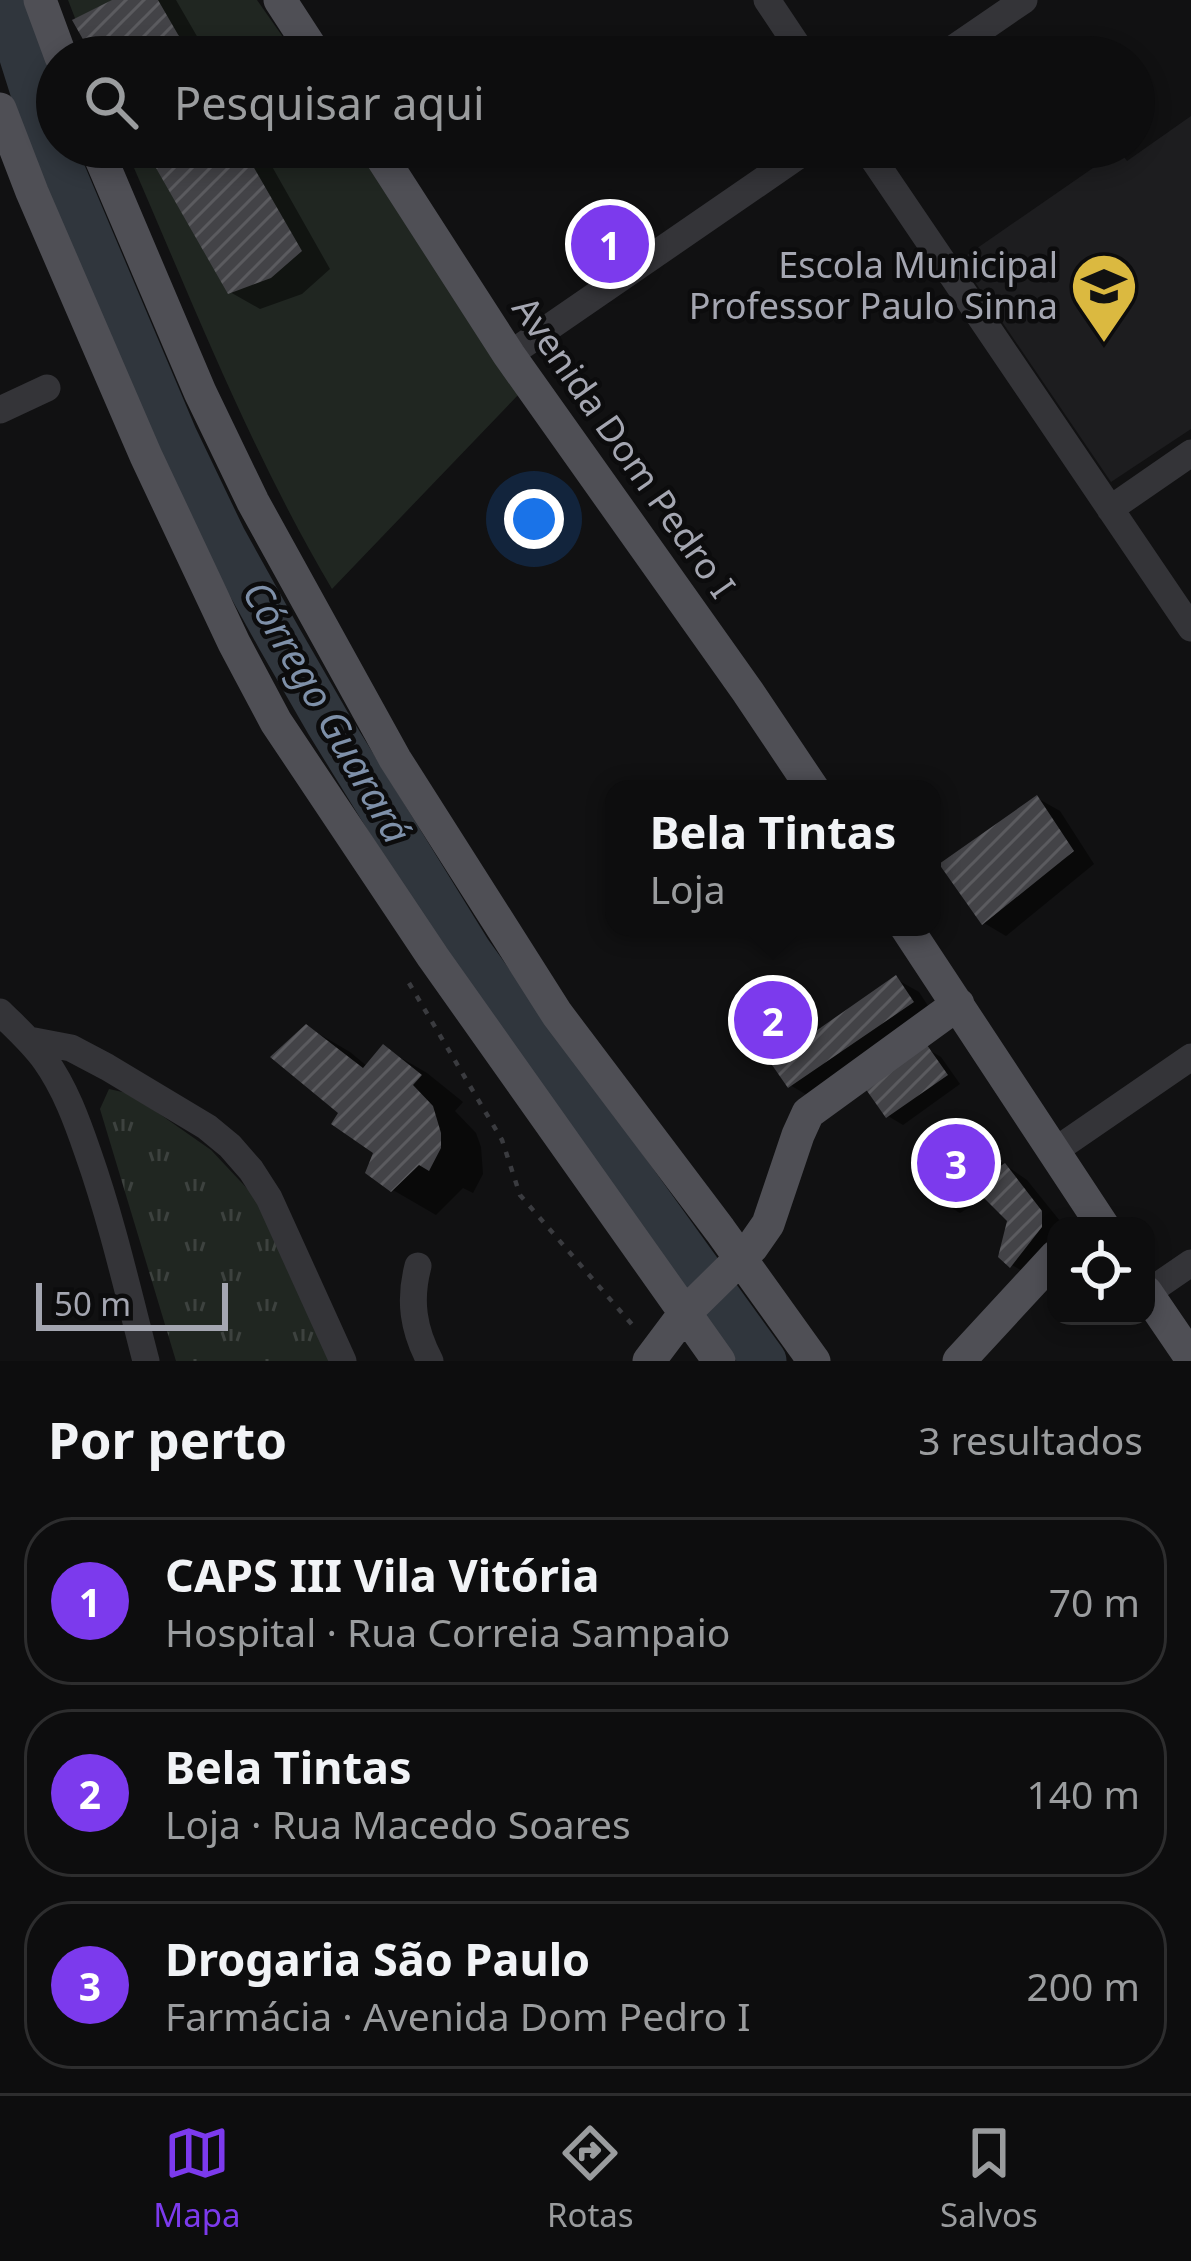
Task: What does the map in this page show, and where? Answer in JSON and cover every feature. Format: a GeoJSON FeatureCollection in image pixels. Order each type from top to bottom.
{"type":"FeatureCollection","features":[{"type":"Feature","properties":{"kind":"main road"},"geometry":{"type":"LineString","coordinates":[[40,0],[53,36]]}},
{"type":"Feature","properties":{"kind":"main road"},"geometry":{"type":"LineString","coordinates":[[280,0],[303,36]]}},
{"type":"Feature","properties":{"kind":"main road"},"geometry":{"type":"LineString","coordinates":[[0,109],[146,456],[276,722],[433,956],[712,1286],[814,1361]]}},
{"type":"Feature","properties":{"kind":"main road"},"geometry":{"type":"LineString","coordinates":[[105,168],[200,392],[253,502],[351,683],[556,1014],[712,1286],[719,1361]]}},
{"type":"Feature","properties":{"kind":"main road","name":"Avenida Dom Pedro I"},"geometry":{"type":"LineString","coordinates":[[389,168],[509,355],[807,780]]}},
{"type":"Feature","properties":{"kind":"main road"},"geometry":{"type":"LineString","coordinates":[[912,936],[1090,1217]]}},
{"type":"Feature","properties":{"kind":"main road"},"geometry":{"type":"LineString","coordinates":[[654,1353],[760,1236],[773,1214],[808,1113],[958,1004]]}},
{"type":"Feature","properties":{"kind":"main road"},"geometry":{"type":"LineString","coordinates":[[959,1361],[1047,1266]]}},
{"type":"Feature","properties":{"kind":"main road"},"geometry":{"type":"LineString","coordinates":[[1155,1306],[1191,1358]]}},
{"type":"Feature","properties":{"kind":"street"},"geometry":{"type":"LineString","coordinates":[[767,0],[791,36]]}},
{"type":"Feature","properties":{"kind":"street"},"geometry":{"type":"LineString","coordinates":[[972,36],[1024,0]]}},
{"type":"Feature","properties":{"kind":"street"},"geometry":{"type":"LineString","coordinates":[[509,355],[781,168]]}},
{"type":"Feature","properties":{"kind":"street"},"geometry":{"type":"LineString","coordinates":[[880,168],[1191,628]]}},
{"type":"Feature","properties":{"kind":"street"},"geometry":{"type":"LineString","coordinates":[[0,410],[47,388]]}},
{"type":"Feature","properties":{"kind":"street"},"geometry":{"type":"LineString","coordinates":[[1110,509],[1191,453]]}},
{"type":"Feature","properties":{"kind":"street"},"geometry":{"type":"LineString","coordinates":[[0,1012],[29,1040],[64,1091],[77,1121],[101,1191],[146,1361]]}},
{"type":"Feature","properties":{"kind":"street"},"geometry":{"type":"LineString","coordinates":[[29,1040],[71,1048],[207,1126],[230,1146],[269,1198],[343,1361]]}},
{"type":"Feature","properties":{"kind":"street"},"geometry":{"type":"LineString","coordinates":[[1053,1152],[1191,1057]]}},
{"type":"Feature","properties":{"kind":"street"},"geometry":{"type":"LineString","coordinates":[[1155,1287],[1191,1263]]}},
{"type":"Feature","properties":{"kind":"street"},"geometry":{"type":"LineString","coordinates":[[418,1266],[412,1306],[430,1361]]}},
{"type":"Feature","properties":{"kind":"path"},"geometry":{"type":"LineString","coordinates":[[409,983],[502,1140],[520,1195],[654,1353]]}},
{"type":"Feature","properties":{"kind":"shaded area","name":"Escola Municipal Professor Paulo Sinna"},"geometry":{"type":"Polygon","coordinates":[[[1191,116],[1191,429],[1111,482],[960,260],[1093,168],[1155,168],[1155,141],[1191,116]]]}},
{"type":"Feature","properties":{"kind":"green space"},"geometry":{"type":"Polygon","coordinates":[[[68,0],[257,0],[282,36],[82,36],[68,0]]]}},
{"type":"Feature","properties":{"kind":"green space"},"geometry":{"type":"Polygon","coordinates":[[[134,168],[372,168],[519,394],[332,589],[247,427],[134,168]]]}},
{"type":"Feature","properties":{"kind":"green space"},"geometry":{"type":"Polygon","coordinates":[[[109,1089],[131,1094],[211,1150],[256,1198],[330,1361],[176,1361],[100,1109],[109,1089]]]}},
{"type":"Feature","properties":{"kind":"building"},"geometry":{"type":"Polygon","coordinates":[[[112,0],[158,0],[179,36],[81,36],[72,20],[112,0]]]}},
{"type":"Feature","properties":{"kind":"building"},"geometry":{"type":"Polygon","coordinates":[[[156,168],[254,168],[302,251],[271,278],[228,294],[156,168]]]}},
{"type":"Feature","properties":{"kind":"building"},"geometry":{"type":"Polygon","coordinates":[[[1037,795],[1074,851],[982,925],[941,863],[1037,795]]]}},
{"type":"Feature","properties":{"kind":"building"},"geometry":{"type":"Polygon","coordinates":[[[896,975],[914,1002],[788,1088],[732,1007],[776,978],[813,1033],[896,975]]]}},
{"type":"Feature","properties":{"kind":"building"},"geometry":{"type":"Polygon","coordinates":[[[306,1024],[363,1068],[383,1044],[422,1075],[413,1085],[433,1106],[441,1133],[441,1148],[429,1171],[419,1165],[391,1192],[365,1173],[373,1153],[331,1124],[338,1113],[270,1057],[306,1024]]]}},
{"type":"Feature","properties":{"kind":"building"},"geometry":{"type":"Polygon","coordinates":[[[927,1045],[948,1075],[886,1118],[865,1088],[927,1045]]]}},
{"type":"Feature","properties":{"kind":"building"},"geometry":{"type":"Polygon","coordinates":[[[969,1125],[981,1136],[974,1140],[980,1152],[989,1151],[1002,1161],[936,1202],[911,1165],[969,1125]]]}},
{"type":"Feature","properties":{"kind":"building"},"geometry":{"type":"Polygon","coordinates":[[[1005,1163],[1042,1211],[1042,1227],[1010,1268],[998,1257],[1007,1221],[971,1185],[1005,1163]]]}},
{"type":"Feature","properties":{"kind":"waterway","name":"Córrego Guarará"},"geometry":{"type":"LineString","coordinates":[[4,0],[36,102]]}},
{"type":"Feature","properties":{"kind":"waterway","name":"Córrego Guarará"},"geometry":{"type":"LineString","coordinates":[[61,168],[175,437],[224,539],[328,723],[470,953],[764,1361]]}},
{"type":"Feature","properties":{"kind":"place","name":"CAPS III Vila Vitória"},"geometry":{"type":"Point","coordinates":[610,244]}},
{"type":"Feature","properties":{"kind":"place","name":"Escola Municipal Professor Paulo Sinna"},"geometry":{"type":"Point","coordinates":[1104,345]}},
{"type":"Feature","properties":{"kind":"place","name":"Bela Tintas"},"geometry":{"type":"Point","coordinates":[773,1020]}},
{"type":"Feature","properties":{"kind":"place","name":"Drogaria São Paulo"},"geometry":{"type":"Point","coordinates":[956,1163]}}]}
